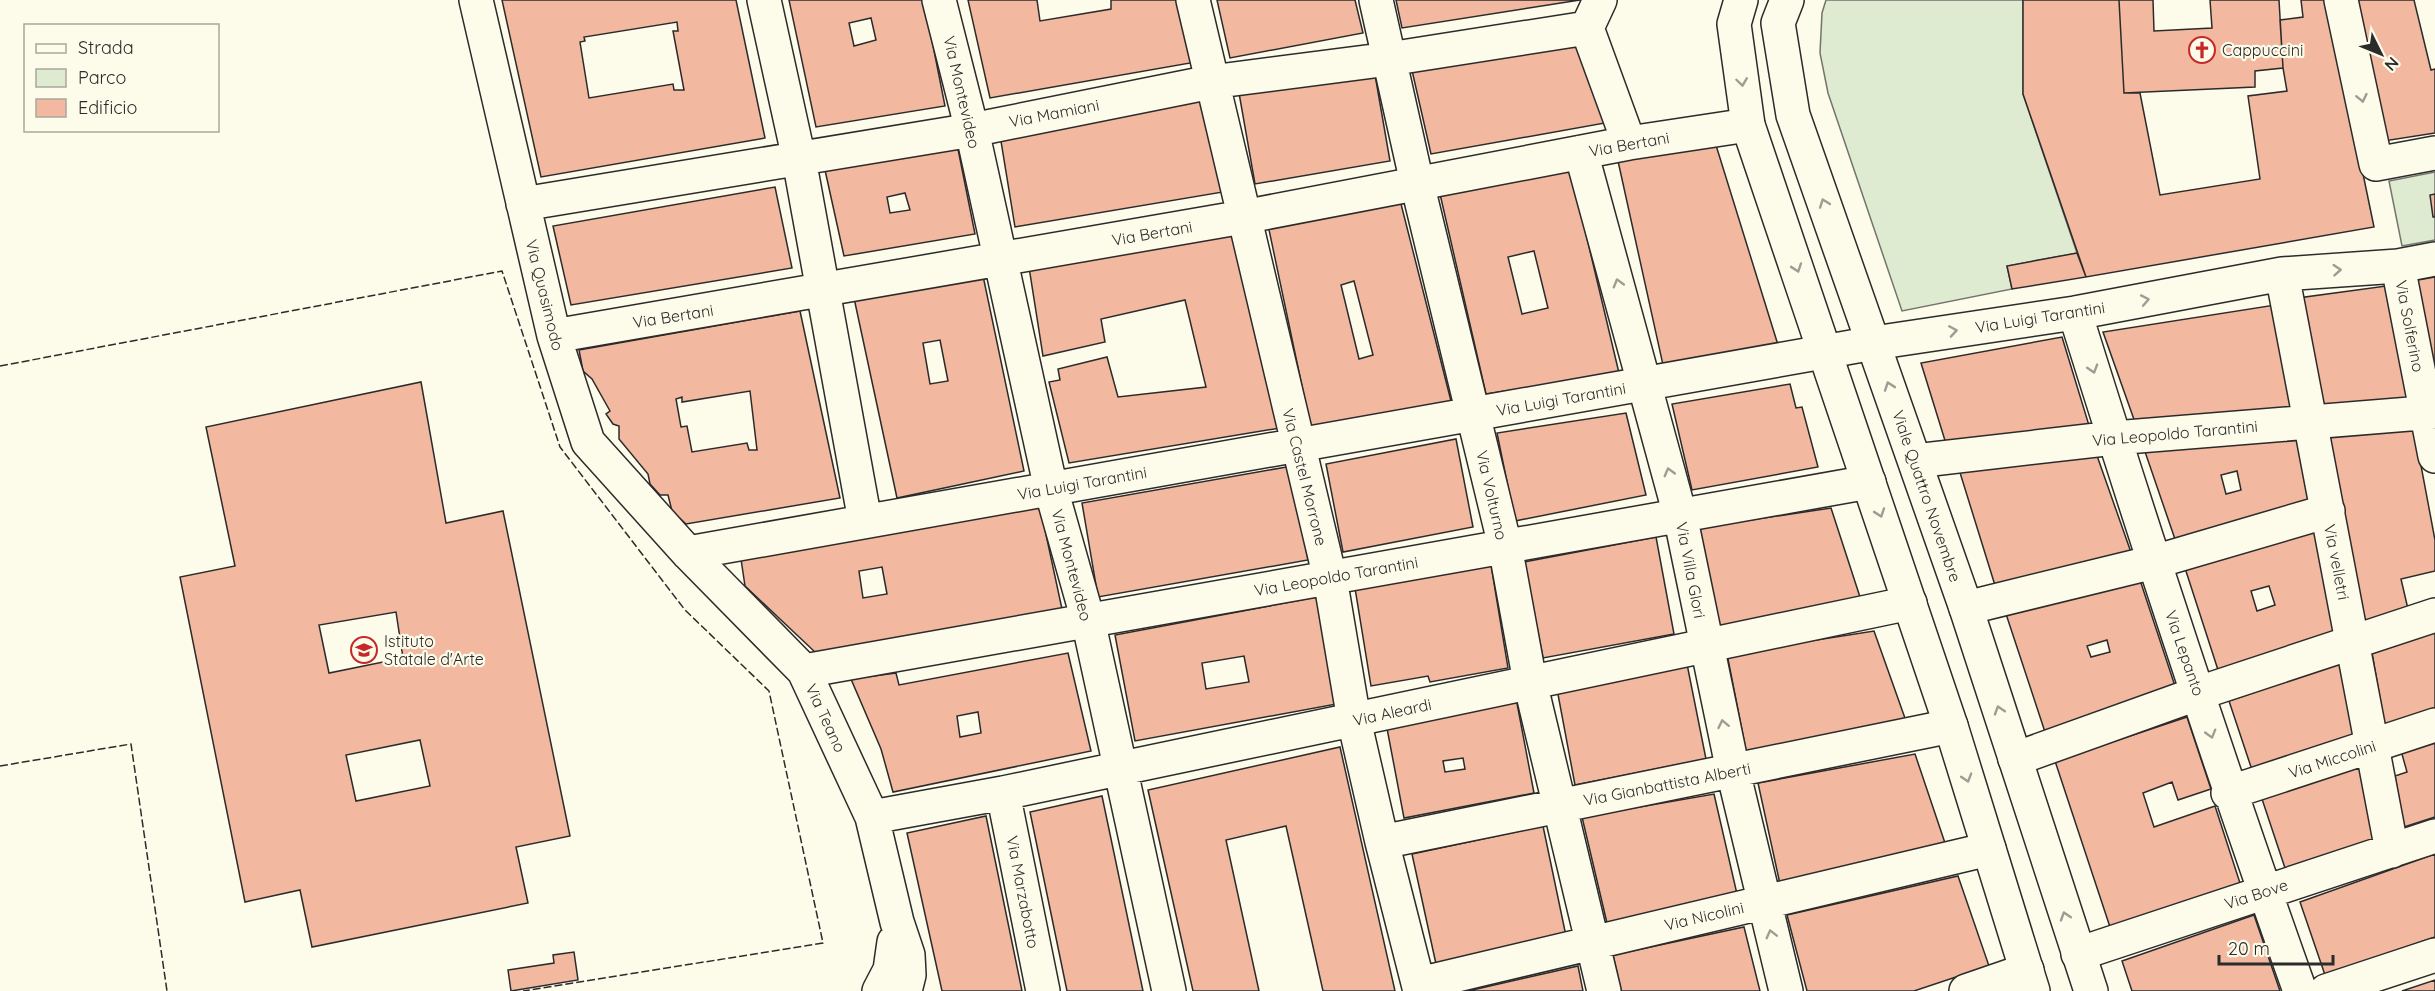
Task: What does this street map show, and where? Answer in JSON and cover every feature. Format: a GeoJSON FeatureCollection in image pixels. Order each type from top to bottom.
{"type":"FeatureCollection","features":[{"type":"Feature","properties":{"kind":"street","name":"Via Quasimodo"},"geometry":{"type":"LineString","coordinates":[[476,0],[554,336],[588,442],[688,553]]}},
{"type":"Feature","properties":{"kind":"street"},"geometry":{"type":"LineString","coordinates":[[764,0],[799,159],[865,521]]}},
{"type":"Feature","properties":{"kind":"street","name":"Via Montevideo"},"geometry":{"type":"LineString","coordinates":[[939,0],[972,130],[1051,489],[1088,621],[1169,991]]}},
{"type":"Feature","properties":{"kind":"street","name":"Via Castel Morrone"},"geometry":{"type":"LineString","coordinates":[[1193,0],[1330,578],[1354,720],[1382,842],[1420,987]]}},
{"type":"Feature","properties":{"kind":"street","name":"Via Volturno"},"geometry":{"type":"LineString","coordinates":[[1376,0],[1417,183],[1505,546],[1530,682],[1604,991]]}},
{"type":"Feature","properties":{"kind":"street"},"geometry":{"type":"LineString","coordinates":[[1741,0],[1734,24],[1748,125],[1952,726],[2030,980],[1965,991]]}},
{"type":"Feature","properties":{"kind":"street","name":"Viale Quattro Novembre"},"geometry":{"type":"LineString","coordinates":[[1787,0],[1778,23],[1792,115],[1966,608],[2091,991]]}},
{"type":"Feature","properties":{"kind":"street"},"geometry":{"type":"LineString","coordinates":[[2342,0],[2376,164],[2435,153]]}},
{"type":"Feature","properties":{"kind":"street","name":"Via Mamiani"},"geometry":{"type":"LineString","coordinates":[[523,204],[972,130],[1211,82],[1389,59],[1593,14]]}},
{"type":"Feature","properties":{"kind":"street"},"geometry":{"type":"LineString","coordinates":[[1593,14],[1629,143]]}},
{"type":"Feature","properties":{"kind":"street","name":"Via Bertani"},"geometry":{"type":"LineString","coordinates":[[554,336],[1243,217],[1629,143],[1748,125]]}},
{"type":"Feature","properties":{"kind":"street","name":"Via Villa Glori"},"geometry":{"type":"LineString","coordinates":[[1581,152],[1680,515],[1732,771],[1786,991]]}},
{"type":"Feature","properties":{"kind":"street","name":"Via Luigi Tarantini"},"geometry":{"type":"LineString","coordinates":[[688,553],[1826,351],[2076,313],[2282,274],[2398,266],[2435,259]]}},
{"type":"Feature","properties":{"kind":"street","name":"Via Solferino"},"geometry":{"type":"LineString","coordinates":[[2398,266],[2431,412],[2435,456]]}},
{"type":"Feature","properties":{"kind":"street","name":"Via velletri"},"geometry":{"type":"LineString","coordinates":[[2282,274],[2392,850]]}},
{"type":"Feature","properties":{"kind":"street","name":"Via Lepanto"},"geometry":{"type":"LineString","coordinates":[[2076,313],[2229,793],[2300,991]]}},
{"type":"Feature","properties":{"kind":"street","name":"Via Leopoldo Tarantini"},"geometry":{"type":"LineString","coordinates":[[1915,461],[2114,438],[2431,412]]}},
{"type":"Feature","properties":{"kind":"street","name":"Via Leopoldo Tarantini"},"geometry":{"type":"LineString","coordinates":[[804,671],[1869,482]]}},
{"type":"Feature","properties":{"kind":"street"},"geometry":{"type":"LineString","coordinates":[[1966,608],[2154,562],[2328,512]]}},
{"type":"Feature","properties":{"kind":"street","name":"Via Teano"},"geometry":{"type":"LineString","coordinates":[[688,553],[804,671],[873,817],[897,922],[916,991]]}},
{"type":"Feature","properties":{"kind":"street","name":"Via Aleardi"},"geometry":{"type":"LineString","coordinates":[[873,817],[1003,793],[1910,603]]}},
{"type":"Feature","properties":{"kind":"street"},"geometry":{"type":"LineString","coordinates":[[2015,759],[2199,693],[2435,615]]}},
{"type":"Feature","properties":{"kind":"street","name":"Via Miccolini"},"geometry":{"type":"LineString","coordinates":[[2229,793],[2435,725]]}},
{"type":"Feature","properties":{"kind":"street","name":"Via Gianbattista Alberti"},"geometry":{"type":"LineString","coordinates":[[1382,842],[1952,726]]}},
{"type":"Feature","properties":{"kind":"street","name":"Via Marzabotto"},"geometry":{"type":"LineString","coordinates":[[1003,793],[1043,991]]}},
{"type":"Feature","properties":{"kind":"street","name":"Via Bove"},"geometry":{"type":"LineString","coordinates":[[2078,954],[2435,836]]}},
{"type":"Feature","properties":{"kind":"street","name":"Via Nicolini"},"geometry":{"type":"LineString","coordinates":[[1420,987],[1593,942],[1989,849]]}},
{"type":"Feature","properties":{"kind":"street","name":"Via Teano"},"geometry":{"type":"LineString","coordinates":[[879,991],[890,970],[897,922]]}},
{"type":"Feature","properties":{"kind":"street","name":"Via Teano"},"geometry":{"type":"LineString","coordinates":[[905,991],[909,975],[908,956]]}},
{"type":"Feature","properties":{"kind":"street"},"geometry":{"type":"LineString","coordinates":[[2326,991],[2435,956]]}},
{"type":"Feature","properties":{"kind":"green space"},"geometry":{"type":"Polygon","coordinates":[[[1826,0],[2023,0],[2023,94],[2077,253],[2007,266],[2012,289],[1902,311],[1828,93],[1820,53],[1822,13],[1826,0]]]}},
{"type":"Feature","properties":{"kind":"green space"},"geometry":{"type":"Polygon","coordinates":[[[2435,172],[2435,240],[2402,246],[2389,181],[2435,172]]]}},
{"type":"Feature","properties":{"kind":"building"},"geometry":{"type":"Polygon","coordinates":[[[502,0],[736,0],[765,138],[541,177],[502,0]],[[677,22],[584,37],[585,41],[580,42],[589,98],[673,84],[674,90],[684,90],[673,31],[678,31],[677,22]]]}},
{"type":"Feature","properties":{"kind":"building"},"geometry":{"type":"Polygon","coordinates":[[[789,0],[924,0],[945,106],[816,127],[789,0]],[[871,18],[849,23],[854,46],[876,40],[871,18]]]}},
{"type":"Feature","properties":{"kind":"building"},"geometry":{"type":"Polygon","coordinates":[[[968,0],[1037,0],[1040,21],[1111,9],[1111,0],[1182,0],[1196,62],[990,98],[968,0]]]}},
{"type":"Feature","properties":{"kind":"building"},"geometry":{"type":"Polygon","coordinates":[[[1217,0],[1355,0],[1363,33],[1230,58],[1217,0]]]}},
{"type":"Feature","properties":{"kind":"building"},"geometry":{"type":"Polygon","coordinates":[[[1396,0],[1580,0],[1402,28],[1396,0]]]}},
{"type":"Feature","properties":{"kind":"building"},"geometry":{"type":"Polygon","coordinates":[[[2023,0],[2119,0],[2124,93],[2140,93],[2160,195],[2260,179],[2248,96],[2287,91],[2280,20],[2303,17],[2301,0],[2327,0],[2374,227],[2086,277],[2023,94],[2023,0]]]}},
{"type":"Feature","properties":{"kind":"building","name":"Cappuccini"},"geometry":{"type":"Polygon","coordinates":[[[2119,0],[2153,0],[2154,31],[2212,28],[2210,0],[2279,0],[2283,68],[2255,71],[2255,87],[2124,93],[2119,0]]]}},
{"type":"Feature","properties":{"kind":"building"},"geometry":{"type":"Polygon","coordinates":[[[2358,0],[2414,0],[2431,70],[2435,69],[2435,133],[2384,141],[2358,0]]]}},
{"type":"Feature","properties":{"kind":"building"},"geometry":{"type":"Polygon","coordinates":[[[1578,37],[1605,123],[1431,154],[1411,66],[1578,37]]]}},
{"type":"Feature","properties":{"kind":"building"},"geometry":{"type":"Polygon","coordinates":[[[1374,69],[1390,161],[1255,184],[1239,93],[1374,69]]]}},
{"type":"Feature","properties":{"kind":"building"},"geometry":{"type":"Polygon","coordinates":[[[1207,100],[1223,192],[1015,227],[1000,135],[1207,100]]]}},
{"type":"Feature","properties":{"kind":"building"},"geometry":{"type":"Polygon","coordinates":[[[956,139],[975,234],[844,256],[823,161],[956,139]],[[905,193],[887,197],[890,213],[910,210],[905,193]]]}},
{"type":"Feature","properties":{"kind":"building"},"geometry":{"type":"Polygon","coordinates":[[[1715,142],[1778,345],[1663,365],[1618,161],[1715,142]]]}},
{"type":"Feature","properties":{"kind":"building"},"geometry":{"type":"Polygon","coordinates":[[[1571,171],[1619,373],[1486,394],[1440,194],[1571,171]],[[1534,251],[1508,257],[1522,314],[1548,308],[1534,251]]]}},
{"type":"Feature","properties":{"kind":"building"},"geometry":{"type":"Polygon","coordinates":[[[775,187],[792,268],[571,305],[553,226],[775,187]]]}},
{"type":"Feature","properties":{"kind":"building"},"geometry":{"type":"Polygon","coordinates":[[[2435,194],[2435,217],[2433,217],[2430,195],[2435,194]]]}},
{"type":"Feature","properties":{"kind":"building"},"geometry":{"type":"Polygon","coordinates":[[[1400,200],[1452,405],[1311,429],[1268,225],[1400,200]],[[1354,281],[1341,285],[1359,359],[1373,355],[1354,281]]]}},
{"type":"Feature","properties":{"kind":"building"},"geometry":{"type":"Polygon","coordinates":[[[1232,231],[1280,428],[1069,463],[1049,382],[1060,380],[1058,369],[1107,357],[1118,397],[1206,387],[1185,300],[1101,319],[1105,342],[1043,356],[1029,267],[1232,231]]]}},
{"type":"Feature","properties":{"kind":"building"},"geometry":{"type":"Polygon","coordinates":[[[2077,253],[2086,277],[2012,289],[2007,266],[2077,253]]]}},
{"type":"Feature","properties":{"kind":"building"},"geometry":{"type":"Polygon","coordinates":[[[982,271],[1024,471],[897,498],[854,298],[982,271]],[[940,340],[923,343],[930,384],[948,381],[940,340]]]}},
{"type":"Feature","properties":{"kind":"building"},"geometry":{"type":"Polygon","coordinates":[[[2435,277],[2435,400],[2412,281],[2435,277]]]}},
{"type":"Feature","properties":{"kind":"building"},"geometry":{"type":"Polygon","coordinates":[[[2386,286],[2409,403],[2320,411],[2298,298],[2386,286]]]}},
{"type":"Feature","properties":{"kind":"building"},"geometry":{"type":"Polygon","coordinates":[[[2275,305],[2297,413],[2137,428],[2103,332],[2275,305]]]}},
{"type":"Feature","properties":{"kind":"building"},"geometry":{"type":"Polygon","coordinates":[[[800,311],[840,498],[686,524],[672,511],[668,495],[660,495],[650,484],[648,474],[619,439],[619,426],[613,424],[606,414],[610,411],[592,379],[583,371],[579,350],[800,311]],[[750,391],[682,402],[682,397],[676,399],[681,427],[687,426],[692,452],[747,443],[749,450],[757,450],[750,391]]]}},
{"type":"Feature","properties":{"kind":"building"},"geometry":{"type":"Polygon","coordinates":[[[2062,337],[2091,432],[1947,447],[1921,363],[2062,337]]]}},
{"type":"Feature","properties":{"kind":"building"},"geometry":{"type":"Polygon","coordinates":[[[421,382],[446,523],[503,511],[570,836],[516,847],[528,903],[312,947],[300,890],[245,902],[180,577],[235,566],[206,427],[421,382]],[[396,612],[319,625],[329,673],[403,658],[396,612]],[[420,740],[346,755],[356,801],[430,786],[420,740]]]}},
{"type":"Feature","properties":{"kind":"building"},"geometry":{"type":"Polygon","coordinates":[[[1790,384],[1796,408],[1802,407],[1818,467],[1692,490],[1672,404],[1790,384]]]}},
{"type":"Feature","properties":{"kind":"building"},"geometry":{"type":"Polygon","coordinates":[[[1626,413],[1646,495],[1515,521],[1497,433],[1626,413]]]}},
{"type":"Feature","properties":{"kind":"building"},"geometry":{"type":"Polygon","coordinates":[[[2413,423],[2435,540],[2435,571],[2401,579],[2408,609],[2364,623],[2323,429],[2413,423]]]}},
{"type":"Feature","properties":{"kind":"building"},"geometry":{"type":"Polygon","coordinates":[[[2300,429],[2316,505],[2177,545],[2142,443],[2300,429]],[[2237,471],[2221,475],[2226,494],[2241,490],[2237,471]]]}},
{"type":"Feature","properties":{"kind":"building"},"geometry":{"type":"Polygon","coordinates":[[[1456,439],[1473,527],[1343,552],[1326,464],[1456,439]]]}},
{"type":"Feature","properties":{"kind":"building"},"geometry":{"type":"Polygon","coordinates":[[[2095,450],[2133,558],[1998,595],[1957,463],[2095,450]]]}},
{"type":"Feature","properties":{"kind":"building"},"geometry":{"type":"Polygon","coordinates":[[[1292,466],[1308,560],[1098,597],[1082,503],[1292,466]]]}},
{"type":"Feature","properties":{"kind":"building"},"geometry":{"type":"Polygon","coordinates":[[[1039,502],[1062,609],[816,653],[745,586],[741,559],[1039,502]],[[882,567],[859,571],[863,598],[887,594],[882,567]]]}},
{"type":"Feature","properties":{"kind":"building"},"geometry":{"type":"Polygon","coordinates":[[[1831,508],[1860,597],[1720,626],[1697,528],[1831,508]]]}},
{"type":"Feature","properties":{"kind":"building"},"geometry":{"type":"Polygon","coordinates":[[[2317,526],[2340,631],[2219,673],[2184,565],[2317,526]],[[2269,586],[2251,591],[2257,611],[2275,605],[2269,586]]]}},
{"type":"Feature","properties":{"kind":"building"},"geometry":{"type":"Polygon","coordinates":[[[1656,537],[1674,634],[1543,658],[1524,562],[1656,537]]]}},
{"type":"Feature","properties":{"kind":"building"},"geometry":{"type":"Polygon","coordinates":[[[1491,565],[1508,668],[1430,682],[1428,676],[1371,686],[1355,588],[1491,565]]]}},
{"type":"Feature","properties":{"kind":"building"},"geometry":{"type":"Polygon","coordinates":[[[2138,574],[2175,686],[2045,732],[2006,614],[2138,574]],[[2107,640],[2087,646],[2091,657],[2110,652],[2107,640]]]}},
{"type":"Feature","properties":{"kind":"building"},"geometry":{"type":"Polygon","coordinates":[[[1322,596],[1342,703],[1135,741],[1115,635],[1322,596]],[[1244,656],[1202,663],[1206,689],[1249,682],[1244,656]]]}},
{"type":"Feature","properties":{"kind":"building"},"geometry":{"type":"Polygon","coordinates":[[[1874,631],[1906,721],[1747,756],[1727,654],[1874,631]]]}},
{"type":"Feature","properties":{"kind":"building"},"geometry":{"type":"Polygon","coordinates":[[[2435,631],[2435,717],[2386,733],[2372,653],[2435,631]]]}},
{"type":"Feature","properties":{"kind":"building"},"geometry":{"type":"Polygon","coordinates":[[[1068,653],[1091,751],[893,792],[881,749],[851,679],[896,673],[899,685],[1068,653]],[[978,712],[957,716],[960,737],[981,733],[978,712]]]}},
{"type":"Feature","properties":{"kind":"building"},"geometry":{"type":"Polygon","coordinates":[[[2343,662],[2360,740],[2254,776],[2229,701],[2343,662]]]}},
{"type":"Feature","properties":{"kind":"building"},"geometry":{"type":"Polygon","coordinates":[[[1687,664],[1706,759],[1575,785],[1557,689],[1687,664]]]}},
{"type":"Feature","properties":{"kind":"building"},"geometry":{"type":"Polygon","coordinates":[[[1516,698],[1534,793],[1404,818],[1386,723],[1516,698]],[[1463,758],[1443,761],[1445,772],[1465,769],[1463,758]]]}},
{"type":"Feature","properties":{"kind":"building"},"geometry":{"type":"Polygon","coordinates":[[[2187,717],[2211,789],[2178,800],[2172,782],[2143,793],[2154,827],[2215,806],[2240,883],[2110,927],[2055,761],[2187,717]]]}},
{"type":"Feature","properties":{"kind":"building"},"geometry":{"type":"Polygon","coordinates":[[[2435,737],[2435,817],[2404,827],[2395,776],[2407,772],[2400,747],[2435,737]]]}},
{"type":"Feature","properties":{"kind":"building"},"geometry":{"type":"Polygon","coordinates":[[[1340,747],[1395,991],[1323,991],[1286,826],[1226,840],[1259,991],[1193,991],[1148,790],[1340,747]]]}},
{"type":"Feature","properties":{"kind":"building"},"geometry":{"type":"Polygon","coordinates":[[[1915,754],[1945,843],[1780,884],[1758,783],[1915,754]]]}},
{"type":"Feature","properties":{"kind":"building"},"geometry":{"type":"Polygon","coordinates":[[[2363,759],[2379,838],[2286,871],[2260,793],[2363,759]]]}},
{"type":"Feature","properties":{"kind":"building"},"geometry":{"type":"Polygon","coordinates":[[[1714,794],[1737,894],[1607,923],[1582,817],[1714,794]]]}},
{"type":"Feature","properties":{"kind":"building"},"geometry":{"type":"Polygon","coordinates":[[[1102,796],[1143,991],[1067,991],[1030,812],[1102,796]]]}},
{"type":"Feature","properties":{"kind":"building"},"geometry":{"type":"Polygon","coordinates":[[[986,816],[1022,991],[942,991],[907,833],[986,816]]]}},
{"type":"Feature","properties":{"kind":"building"},"geometry":{"type":"Polygon","coordinates":[[[1543,826],[1566,936],[1436,964],[1412,854],[1543,826]]]}},
{"type":"Feature","properties":{"kind":"building"},"geometry":{"type":"Polygon","coordinates":[[[2435,854],[2435,937],[2325,975],[2300,902],[2435,854]]]}},
{"type":"Feature","properties":{"kind":"building"},"geometry":{"type":"Polygon","coordinates":[[[1958,876],[1989,966],[1914,991],[1807,991],[1787,915],[1958,876]]]}},
{"type":"Feature","properties":{"kind":"building"},"geometry":{"type":"Polygon","coordinates":[[[2254,915],[2280,991],[2132,991],[2122,961],[2254,915]]]}},
{"type":"Feature","properties":{"kind":"building"},"geometry":{"type":"Polygon","coordinates":[[[1744,927],[1760,991],[1621,991],[1613,955],[1744,927]]]}},
{"type":"Feature","properties":{"kind":"building"},"geometry":{"type":"Polygon","coordinates":[[[574,952],[578,980],[511,991],[508,970],[554,963],[553,955],[574,952]]]}},
{"type":"Feature","properties":{"kind":"building"},"geometry":{"type":"Polygon","coordinates":[[[1578,966],[1583,991],[1468,991],[1578,966]]]}},
{"type":"Feature","properties":{"kind":"building"},"geometry":{"type":"Polygon","coordinates":[[[2435,980],[2435,991],[2402,991],[2435,980]]]}},
{"type":"Feature","properties":{"kind":"fence"},"geometry":{"type":"LineString","coordinates":[[0,366],[502,271],[560,447],[685,610],[769,691],[823,943],[523,991]]}},
{"type":"Feature","properties":{"kind":"fence"},"geometry":{"type":"LineString","coordinates":[[0,766],[131,744],[167,991]]}},
{"type":"Feature","properties":{"kind":"place","name":"Cappuccini"},"geometry":{"type":"Point","coordinates":[2202,50]}},
{"type":"Feature","properties":{"kind":"place","name":"Istituto Statale d'Arte"},"geometry":{"type":"Point","coordinates":[364,650]}}]}
